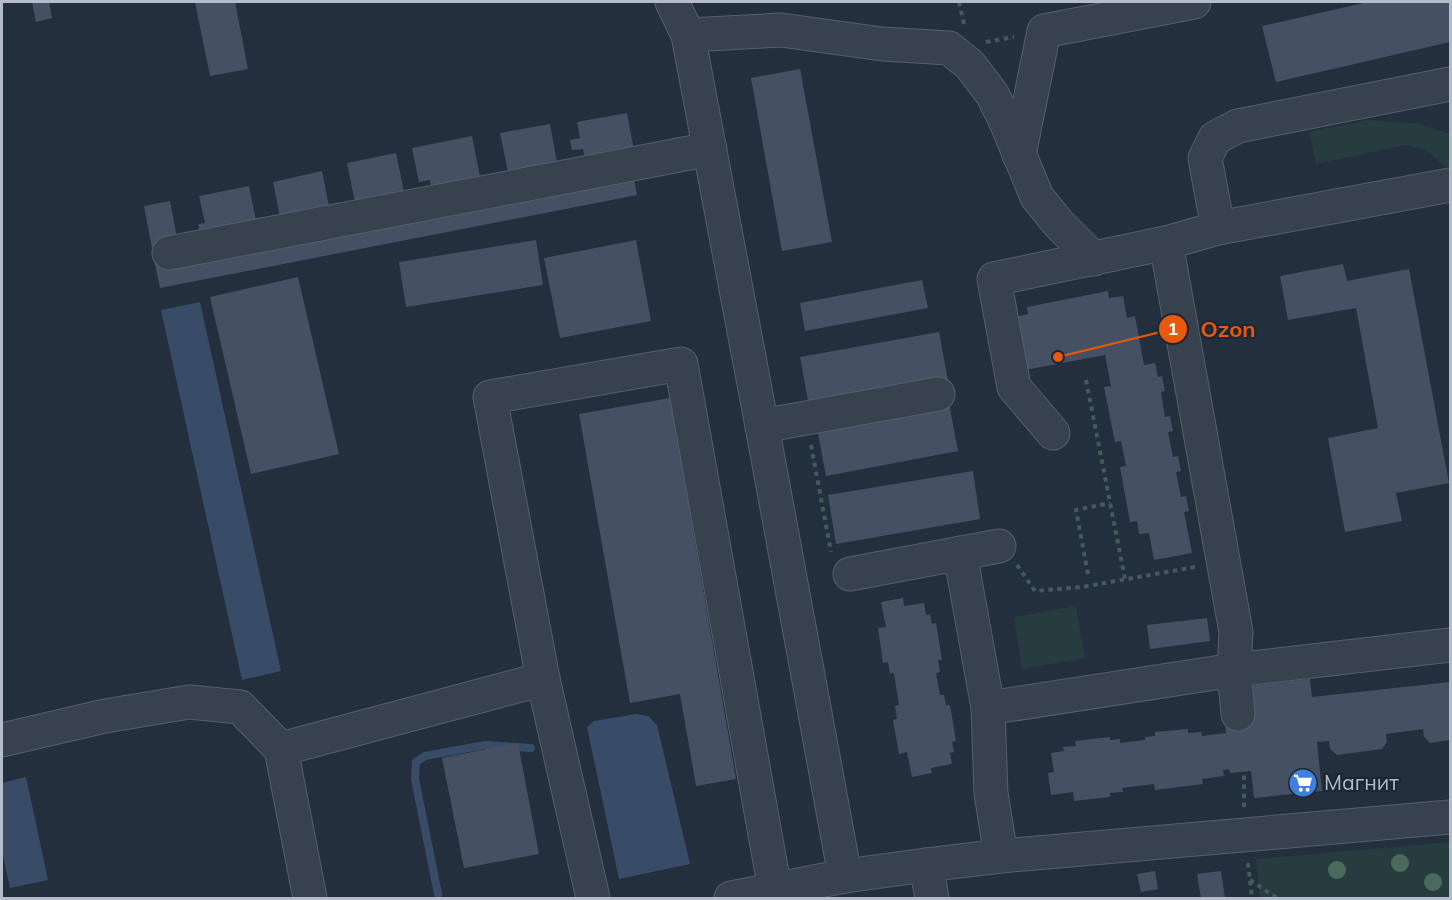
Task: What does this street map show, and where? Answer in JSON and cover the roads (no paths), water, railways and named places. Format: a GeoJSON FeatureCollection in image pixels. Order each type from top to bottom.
{"type":"FeatureCollection","features":[{"type":"Feature","properties":{"kind":"street"},"geometry":{"type":"LineString","coordinates":[[672,2],[688,35],[846,876]]}},
{"type":"Feature","properties":{"kind":"street"},"geometry":{"type":"LineString","coordinates":[[1019,155],[1044,31],[1194,2]]}},
{"type":"Feature","properties":{"kind":"street"},"geometry":{"type":"LineString","coordinates":[[688,35],[782,30],[882,44],[949,48],[970,65],[992,94],[1006,122],[1036,197],[1094,259]]}},
{"type":"Feature","properties":{"kind":"street"},"geometry":{"type":"LineString","coordinates":[[1218,228],[1205,158],[1215,138],[1238,126],[1450,84]]}},
{"type":"Feature","properties":{"kind":"street"},"geometry":{"type":"LineString","coordinates":[[169,254],[710,149]]}},
{"type":"Feature","properties":{"kind":"street"},"geometry":{"type":"LineString","coordinates":[[1053,433],[1014,387],[994,279],[1166,243],[1218,228],[1450,185]]}},
{"type":"Feature","properties":{"kind":"street"},"geometry":{"type":"LineString","coordinates":[[1166,243],[1236,632],[1234,670],[1238,714]]}},
{"type":"Feature","properties":{"kind":"street"},"geometry":{"type":"LineString","coordinates":[[593,898],[543,679],[490,397],[681,364],[775,890]]}},
{"type":"Feature","properties":{"kind":"street"},"geometry":{"type":"LineString","coordinates":[[762,426],[938,394]]}},
{"type":"Feature","properties":{"kind":"street"},"geometry":{"type":"LineString","coordinates":[[850,574],[999,546]]}},
{"type":"Feature","properties":{"kind":"street"},"geometry":{"type":"LineString","coordinates":[[960,554],[988,708],[991,793],[1001,856]]}},
{"type":"Feature","properties":{"kind":"street"},"geometry":{"type":"LineString","coordinates":[[988,708],[1234,670],[1450,645]]}},
{"type":"Feature","properties":{"kind":"street"},"geometry":{"type":"LineString","coordinates":[[281,749],[543,679]]}},
{"type":"Feature","properties":{"kind":"street"},"geometry":{"type":"LineString","coordinates":[[2,740],[105,716],[189,702],[240,707],[281,749],[310,898]]}},
{"type":"Feature","properties":{"kind":"street"},"geometry":{"type":"LineString","coordinates":[[731,898],[846,876],[926,864],[1450,817]]}},
{"type":"Feature","properties":{"kind":"street"},"geometry":{"type":"LineString","coordinates":[[926,864],[932,898]]}},
{"type":"Feature","properties":{"kind":"water"},"geometry":{"type":"Polygon","coordinates":[[[200,302],[281,671],[242,680],[161,310],[200,302]]]}},
{"type":"Feature","properties":{"kind":"water"},"geometry":{"type":"Polygon","coordinates":[[[637,714],[648,716],[657,725],[690,864],[619,879],[587,727],[594,721],[637,714]]]}},
{"type":"Feature","properties":{"kind":"water"},"geometry":{"type":"Polygon","coordinates":[[[26,777],[48,880],[10,888],[2,851],[2,783],[26,777]]]}},
{"type":"Feature","properties":{"kind":"waterway"},"geometry":{"type":"LineString","coordinates":[[438,894],[415,779],[416,762],[425,756],[485,745],[531,748]]}},
{"type":"Feature","properties":{"kind":"place","name":"Ozon"},"geometry":{"type":"Point","coordinates":[1058,357]}},
{"type":"Feature","properties":{"kind":"place","name":"Магнит"},"geometry":{"type":"Point","coordinates":[1303,783]}}]}
